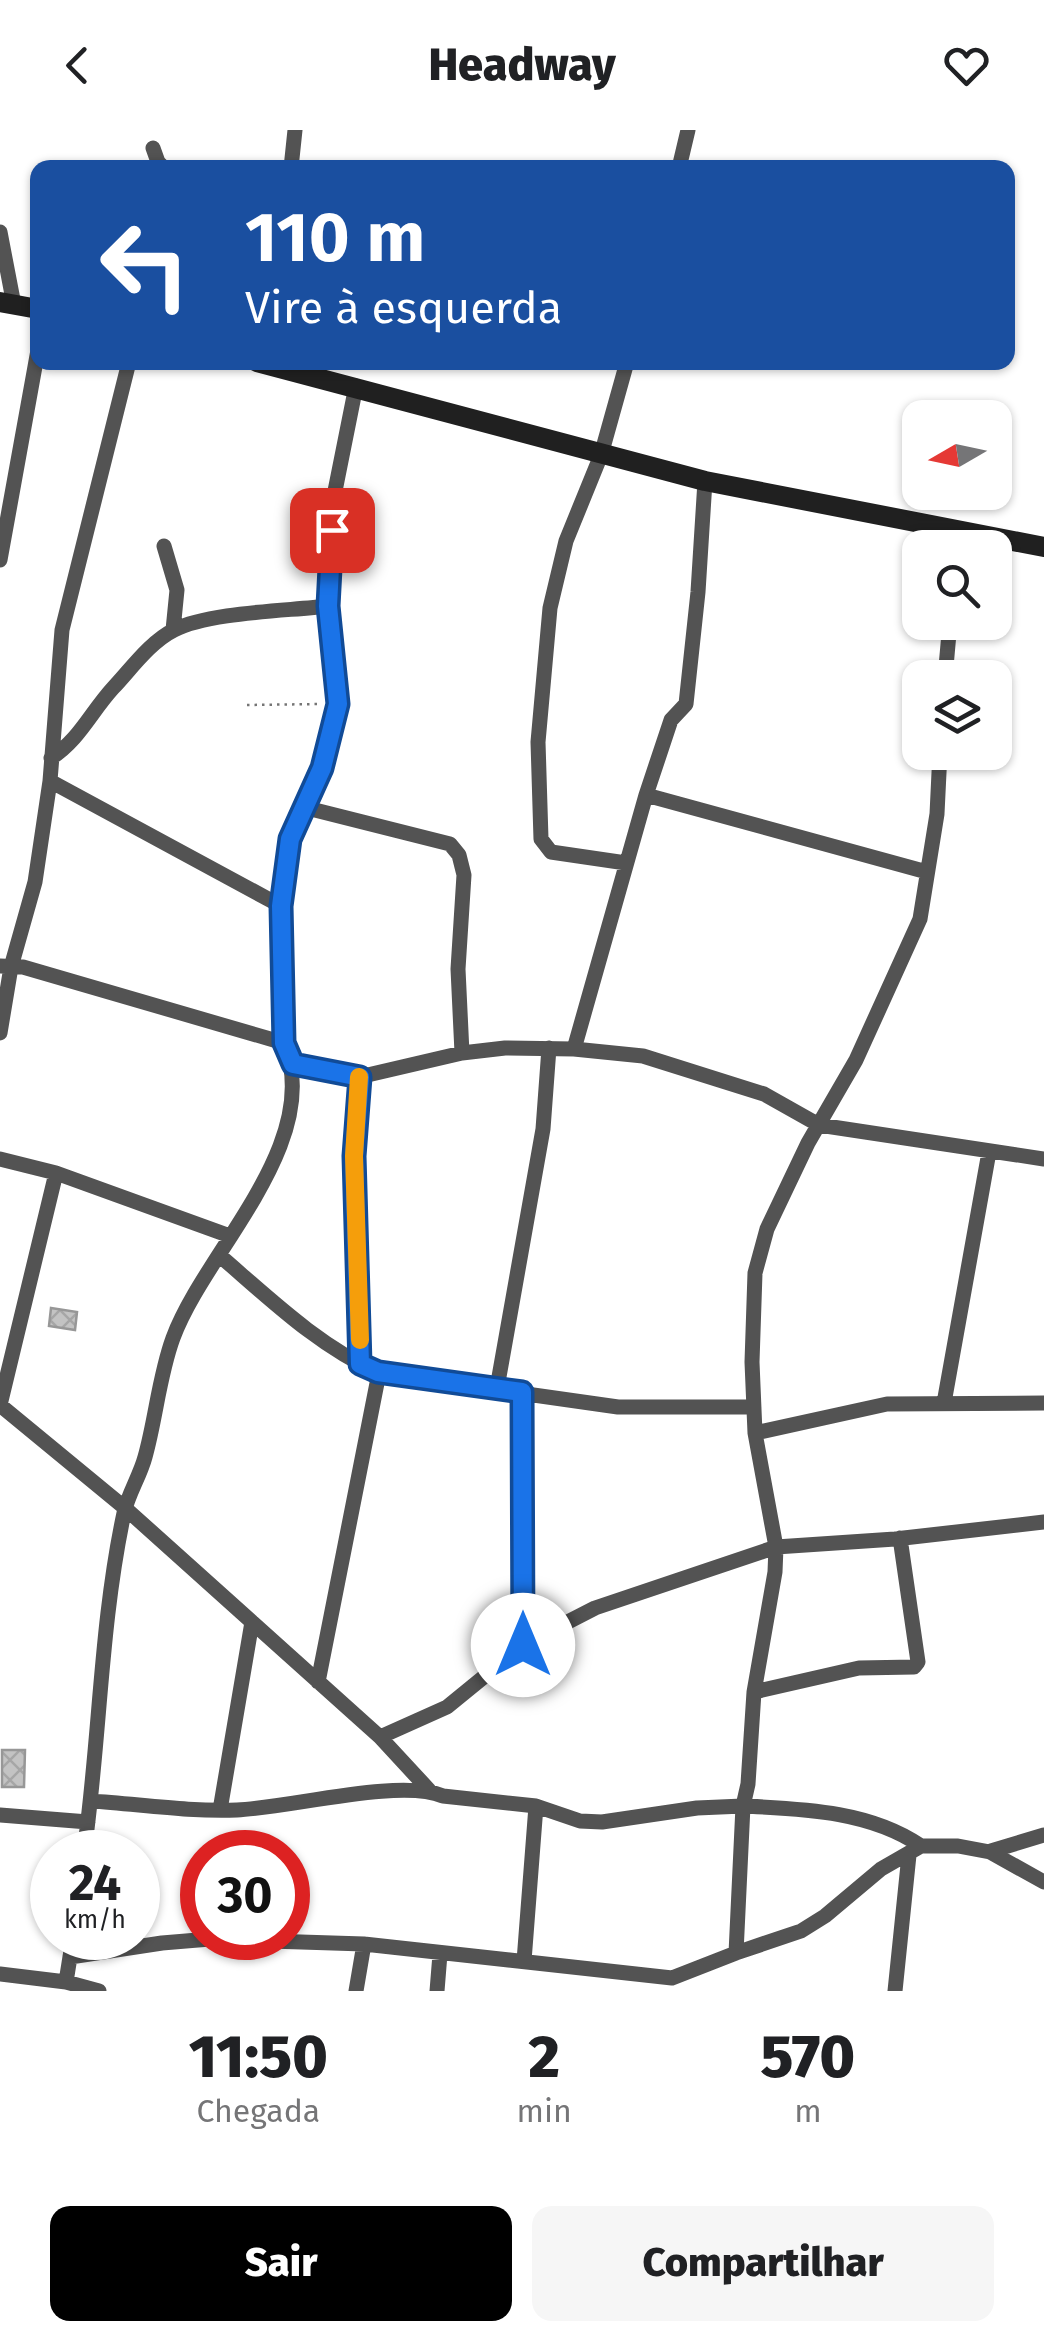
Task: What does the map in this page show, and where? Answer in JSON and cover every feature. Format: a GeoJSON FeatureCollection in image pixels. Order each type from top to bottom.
{"type":"FeatureCollection","features":[{"type":"Feature","properties":{"kind":"street"},"geometry":{"type":"LineString","coordinates":[[292,160],[296,130]]}},
{"type":"Feature","properties":{"kind":"street"},"geometry":{"type":"LineString","coordinates":[[680,160],[688,130]]}},
{"type":"Feature","properties":{"kind":"street"},"geometry":{"type":"LineString","coordinates":[[153,148],[157,160]]}},
{"type":"Feature","properties":{"kind":"street"},"geometry":{"type":"LineString","coordinates":[[0,232],[7,303]]}},
{"type":"Feature","properties":{"kind":"street"},"geometry":{"type":"LineString","coordinates":[[0,560],[34,370]]}},
{"type":"Feature","properties":{"kind":"street"},"geometry":{"type":"LineString","coordinates":[[0,1033],[6,966],[35,882],[50,781],[62,630],[127,370]]}},
{"type":"Feature","properties":{"kind":"street"},"geometry":{"type":"LineString","coordinates":[[291,370],[601,455],[917,530]]}},
{"type":"Feature","properties":{"kind":"street"},"geometry":{"type":"LineString","coordinates":[[625,370],[601,455],[566,541],[550,608],[538,742],[541,839],[551,852],[626,864]]}},
{"type":"Feature","properties":{"kind":"street"},"geometry":{"type":"LineString","coordinates":[[87,1830],[103,1651],[125,1508],[145,1459],[173,1337],[255,1198],[280,1148],[289,1110],[293,1064],[284,1043],[281,906],[290,839],[331,740],[338,704],[328,606],[333,501],[356,386]]}},
{"type":"Feature","properties":{"kind":"street"},"geometry":{"type":"LineString","coordinates":[[574,1049],[646,795],[671,720],[686,704],[705,481]]}},
{"type":"Feature","properties":{"kind":"street"},"geometry":{"type":"LineString","coordinates":[[1012,544],[1044,547]]}},
{"type":"Feature","properties":{"kind":"street"},"geometry":{"type":"LineString","coordinates":[[164,546],[177,590],[174,630]]}},
{"type":"Feature","properties":{"kind":"street"},"geometry":{"type":"LineString","coordinates":[[52,758],[74,741],[97,705],[144,654],[174,630],[203,620],[328,606]]}},
{"type":"Feature","properties":{"kind":"street"},"geometry":{"type":"LineString","coordinates":[[736,1953],[754,1692],[776,1572],[776,1547],[755,1433],[755,1273],[767,1229],[891,989],[920,920],[938,814],[939,770]]}},
{"type":"Feature","properties":{"kind":"street"},"geometry":{"type":"LineString","coordinates":[[50,781],[281,906]]}},
{"type":"Feature","properties":{"kind":"street"},"geometry":{"type":"LineString","coordinates":[[646,795],[927,872]]}},
{"type":"Feature","properties":{"kind":"street"},"geometry":{"type":"LineString","coordinates":[[303,807],[450,844],[459,855],[464,875],[458,969],[462,1053]]}},
{"type":"Feature","properties":{"kind":"street"},"geometry":{"type":"LineString","coordinates":[[6,966],[23,967],[284,1043]]}},
{"type":"Feature","properties":{"kind":"street"},"geometry":{"type":"LineString","coordinates":[[293,1064],[360,1077],[462,1053],[505,1048],[643,1056],[764,1094],[819,1125],[1044,1159]]}},
{"type":"Feature","properties":{"kind":"street"},"geometry":{"type":"LineString","coordinates":[[496,1388],[543,1128],[549,1048]]}},
{"type":"Feature","properties":{"kind":"street"},"geometry":{"type":"LineString","coordinates":[[360,1077],[354,1156],[360,1364]]}},
{"type":"Feature","properties":{"kind":"street"},"geometry":{"type":"LineString","coordinates":[[944,1403],[989,1152]]}},
{"type":"Feature","properties":{"kind":"street"},"geometry":{"type":"LineString","coordinates":[[0,1159],[56,1174],[230,1236]]}},
{"type":"Feature","properties":{"kind":"street"},"geometry":{"type":"LineString","coordinates":[[56,1174],[0,1405],[125,1508],[380,1738],[429,1790],[481,1802],[536,1806],[580,1821],[744,1806],[790,1808],[865,1820],[902,1834],[915,1850],[894,1991]]}},
{"type":"Feature","properties":{"kind":"street"},"geometry":{"type":"LineString","coordinates":[[219,1254],[345,1358],[378,1372],[618,1408],[754,1407]]}},
{"type":"Feature","properties":{"kind":"street"},"geometry":{"type":"LineString","coordinates":[[318,1682],[378,1372]]}},
{"type":"Feature","properties":{"kind":"street"},"geometry":{"type":"LineString","coordinates":[[522,1392],[523,1645]]}},
{"type":"Feature","properties":{"kind":"street"},"geometry":{"type":"LineString","coordinates":[[755,1433],[887,1404],[1044,1403]]}},
{"type":"Feature","properties":{"kind":"street"},"geometry":{"type":"LineString","coordinates":[[380,1738],[447,1708],[523,1645],[595,1608],[776,1547],[1044,1522]]}},
{"type":"Feature","properties":{"kind":"street"},"geometry":{"type":"LineString","coordinates":[[754,1692],[860,1668],[914,1667],[918,1662],[900,1538]]}},
{"type":"Feature","properties":{"kind":"street"},"geometry":{"type":"LineString","coordinates":[[220,1810],[252,1622]]}},
{"type":"Feature","properties":{"kind":"street"},"geometry":{"type":"LineString","coordinates":[[91,1800],[220,1810],[429,1790]]}},
{"type":"Feature","properties":{"kind":"street"},"geometry":{"type":"LineString","coordinates":[[524,1961],[536,1806]]}},
{"type":"Feature","properties":{"kind":"street"},"geometry":{"type":"LineString","coordinates":[[0,1815],[88,1822]]}},
{"type":"Feature","properties":{"kind":"street"},"geometry":{"type":"LineString","coordinates":[[990,1852],[1044,1835]]}},
{"type":"Feature","properties":{"kind":"street"},"geometry":{"type":"LineString","coordinates":[[160,1945],[210,1939],[364,1944],[524,1961],[671,1984],[736,1953],[801,1931],[881,1869],[915,1850],[958,1846],[990,1852],[1044,1882]]}},
{"type":"Feature","properties":{"kind":"street"},"geometry":{"type":"LineString","coordinates":[[356,1991],[364,1944]]}},
{"type":"Feature","properties":{"kind":"street"},"geometry":{"type":"LineString","coordinates":[[436,1991],[440,1954]]}},
{"type":"Feature","properties":{"kind":"street"},"geometry":{"type":"LineString","coordinates":[[66,1982],[70,1960]]}},
{"type":"Feature","properties":{"kind":"street"},"geometry":{"type":"LineString","coordinates":[[0,1974],[66,1982],[99,1991]]}},
{"type":"Feature","properties":{"kind":"path"},"geometry":{"type":"LineString","coordinates":[[247,705],[338,704]]}},
{"type":"Feature","properties":{"kind":"building"},"geometry":{"type":"Polygon","coordinates":[[[51,1308],[77,1312],[75,1330],[49,1326],[51,1308]]]}},
{"type":"Feature","properties":{"kind":"building"},"geometry":{"type":"Polygon","coordinates":[[[2,1750],[25,1750],[24,1787],[2,1787],[2,1750]]]}},
{"type":"Feature","properties":{"kind":"slow traffic"},"geometry":{"type":"LineString","coordinates":[[359,1077],[354,1156],[360,1340]]}},
{"type":"Feature","properties":{"kind":"route"},"geometry":{"type":"LineString","coordinates":[[332,530],[328,606],[338,704],[322,768],[290,839],[281,906],[284,1043],[293,1064],[360,1077],[354,1156],[360,1364],[378,1372],[522,1392],[523,1645]]}}]}
